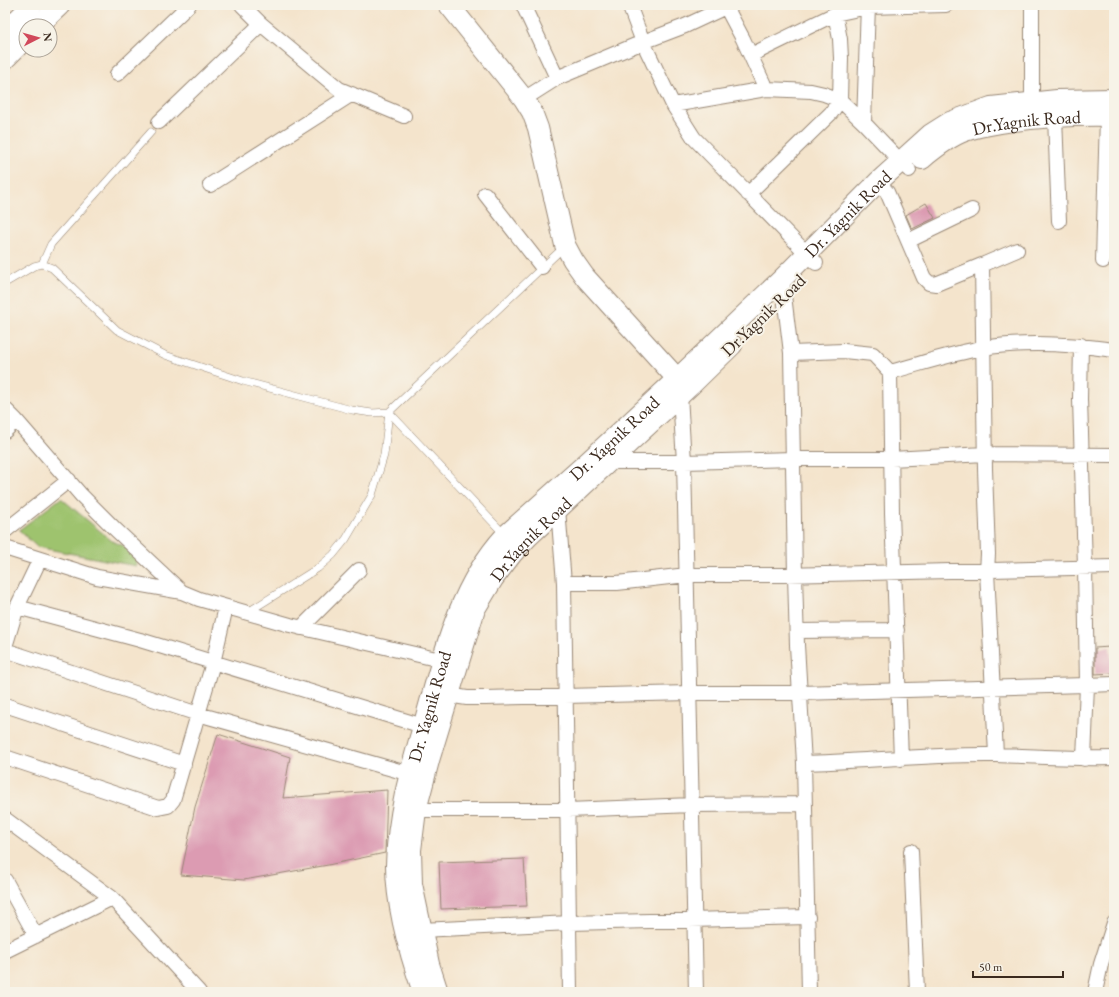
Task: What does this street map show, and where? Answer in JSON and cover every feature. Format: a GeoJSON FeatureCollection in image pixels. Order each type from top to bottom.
{"type":"FeatureCollection","features":[{"type":"Feature","properties":{"kind":"street"},"geometry":{"type":"LineString","coordinates":[[5,32],[32,5]]}},
{"type":"Feature","properties":{"kind":"street"},"geometry":{"type":"LineString","coordinates":[[117,74],[189,5]]}},
{"type":"Feature","properties":{"kind":"street"},"geometry":{"type":"LineString","coordinates":[[242,5],[260,24],[339,89],[404,116]]}},
{"type":"Feature","properties":{"kind":"street"},"geometry":{"type":"LineString","coordinates":[[449,5],[524,99],[532,112],[538,128],[565,245],[573,260],[585,277],[679,387],[684,462],[688,693],[696,992]]}},
{"type":"Feature","properties":{"kind":"street"},"geometry":{"type":"LineString","coordinates":[[523,5],[557,78]]}},
{"type":"Feature","properties":{"kind":"street"},"geometry":{"type":"LineString","coordinates":[[629,5],[643,42],[673,105],[694,138],[811,258]]}},
{"type":"Feature","properties":{"kind":"street"},"geometry":{"type":"LineString","coordinates":[[751,56],[835,14],[868,6],[946,5]]}},
{"type":"Feature","properties":{"kind":"street"},"geometry":{"type":"LineString","coordinates":[[1032,5],[1032,102]]}},
{"type":"Feature","properties":{"kind":"street"},"geometry":{"type":"LineString","coordinates":[[524,99],[557,78],[685,26],[727,6],[766,89]]}},
{"type":"Feature","properties":{"kind":"street"},"geometry":{"type":"LineString","coordinates":[[864,123],[868,6]]}},
{"type":"Feature","properties":{"kind":"street"},"geometry":{"type":"LineString","coordinates":[[748,194],[831,113],[840,100],[841,52],[835,14]]}},
{"type":"Feature","properties":{"kind":"street"},"geometry":{"type":"LineString","coordinates":[[155,127],[260,24]]}},
{"type":"Feature","properties":{"kind":"street"},"geometry":{"type":"LineString","coordinates":[[5,59],[18,46]]}},
{"type":"Feature","properties":{"kind":"street"},"geometry":{"type":"LineString","coordinates":[[673,105],[766,89],[811,91],[824,94],[840,100],[905,166]]}},
{"type":"Feature","properties":{"kind":"street"},"geometry":{"type":"LineString","coordinates":[[210,185],[352,94]]}},
{"type":"Feature","properties":{"kind":"street","name":"Dr. Yagnik Road"},"geometry":{"type":"LineString","coordinates":[[423,992],[416,973],[398,893],[396,866],[400,811],[423,726],[441,694],[450,663],[456,618],[471,586],[494,548],[511,542],[590,460],[679,387],[905,166],[931,134],[950,122],[991,107],[1057,100],[1112,110]]}},
{"type":"Feature","properties":{"kind":"street"},"geometry":{"type":"LineString","coordinates":[[1103,261],[1112,110]]}},
{"type":"Feature","properties":{"kind":"street","name":"Dr.Yagnik Road"},"geometry":{"type":"LineString","coordinates":[[905,166],[964,131],[1013,121],[1112,110]]}},
{"type":"Feature","properties":{"kind":"street"},"geometry":{"type":"LineString","coordinates":[[1055,117],[1059,221]]}},
{"type":"Feature","properties":{"kind":"street"},"geometry":{"type":"LineString","coordinates":[[883,187],[924,278],[929,284],[936,284],[1016,250]]}},
{"type":"Feature","properties":{"kind":"street"},"geometry":{"type":"LineString","coordinates":[[485,194],[542,267]]}},
{"type":"Feature","properties":{"kind":"street"},"geometry":{"type":"LineString","coordinates":[[908,241],[972,210]]}},
{"type":"Feature","properties":{"kind":"street"},"geometry":{"type":"LineString","coordinates":[[982,265],[988,554],[987,571],[996,755]]}},
{"type":"Feature","properties":{"kind":"street"},"geometry":{"type":"LineString","coordinates":[[783,286],[791,353],[795,575],[804,763],[809,992]]}},
{"type":"Feature","properties":{"kind":"street"},"geometry":{"type":"LineString","coordinates":[[890,372],[983,348],[1032,344],[1081,345],[1114,350]]}},
{"type":"Feature","properties":{"kind":"street"},"geometry":{"type":"LineString","coordinates":[[1081,345],[1080,399],[1087,685],[1084,759]]}},
{"type":"Feature","properties":{"kind":"street"},"geometry":{"type":"LineString","coordinates":[[791,353],[844,351],[874,354],[890,372],[891,459],[901,759]]}},
{"type":"Feature","properties":{"kind":"street","name":"Dr.Yagnik Road"},"geometry":{"type":"LineString","coordinates":[[511,542],[558,509],[609,462],[679,387]]}},
{"type":"Feature","properties":{"kind":"street"},"geometry":{"type":"LineString","coordinates":[[5,408],[81,495],[182,592]]}},
{"type":"Feature","properties":{"kind":"street"},"geometry":{"type":"LineString","coordinates":[[5,431],[16,420]]}},
{"type":"Feature","properties":{"kind":"street"},"geometry":{"type":"LineString","coordinates":[[609,462],[891,459],[985,454],[1114,456]]}},
{"type":"Feature","properties":{"kind":"street"},"geometry":{"type":"LineString","coordinates":[[5,531],[69,480]]}},
{"type":"Feature","properties":{"kind":"street"},"geometry":{"type":"LineString","coordinates":[[558,509],[564,583],[570,992]]}},
{"type":"Feature","properties":{"kind":"street"},"geometry":{"type":"LineString","coordinates":[[5,548],[98,577],[182,592],[199,599],[301,628],[450,663]]}},
{"type":"Feature","properties":{"kind":"street"},"geometry":{"type":"LineString","coordinates":[[5,647],[17,607],[40,559]]}},
{"type":"Feature","properties":{"kind":"street"},"geometry":{"type":"LineString","coordinates":[[564,583],[617,583],[687,575],[795,575],[1114,567]]}},
{"type":"Feature","properties":{"kind":"street"},"geometry":{"type":"LineString","coordinates":[[301,628],[359,570]]}},
{"type":"Feature","properties":{"kind":"street"},"geometry":{"type":"LineString","coordinates":[[17,607],[140,640],[423,726]]}},
{"type":"Feature","properties":{"kind":"street"},"geometry":{"type":"LineString","coordinates":[[5,757],[158,808],[168,806],[173,800],[184,764],[213,663],[226,607]]}},
{"type":"Feature","properties":{"kind":"street"},"geometry":{"type":"LineString","coordinates":[[797,631],[897,630]]}},
{"type":"Feature","properties":{"kind":"street"},"geometry":{"type":"LineString","coordinates":[[5,650],[198,714],[410,774]]}},
{"type":"Feature","properties":{"kind":"street"},"geometry":{"type":"LineString","coordinates":[[438,992],[429,964],[412,884],[411,850],[416,810],[430,757],[441,694],[467,698],[485,698],[1114,684]]}},
{"type":"Feature","properties":{"kind":"street"},"geometry":{"type":"LineString","coordinates":[[5,705],[184,764]]}},
{"type":"Feature","properties":{"kind":"street"},"geometry":{"type":"LineString","coordinates":[[804,763],[996,755],[1084,759],[1114,758]]}},
{"type":"Feature","properties":{"kind":"street"},"geometry":{"type":"LineString","coordinates":[[416,810],[568,810],[692,805],[804,804]]}},
{"type":"Feature","properties":{"kind":"street"},"geometry":{"type":"LineString","coordinates":[[5,819],[112,898],[199,992]]}},
{"type":"Feature","properties":{"kind":"street"},"geometry":{"type":"LineString","coordinates":[[911,851],[917,992]]}},
{"type":"Feature","properties":{"kind":"street"},"geometry":{"type":"LineString","coordinates":[[5,880],[36,936]]}},
{"type":"Feature","properties":{"kind":"street"},"geometry":{"type":"LineString","coordinates":[[5,952],[112,898]]}},
{"type":"Feature","properties":{"kind":"street"},"geometry":{"type":"LineString","coordinates":[[421,930],[570,923],[808,917]]}},
{"type":"Feature","properties":{"kind":"street"},"geometry":{"type":"LineString","coordinates":[[1095,992],[1107,964],[1114,923]]}},
{"type":"Feature","properties":{"kind":"lane"},"geometry":{"type":"LineString","coordinates":[[42,264],[51,244],[155,127]]}},
{"type":"Feature","properties":{"kind":"lane"},"geometry":{"type":"LineString","coordinates":[[246,613],[318,568],[333,555],[346,539],[372,495],[384,455],[389,412],[565,245]]}},
{"type":"Feature","properties":{"kind":"lane"},"geometry":{"type":"LineString","coordinates":[[5,283],[34,266],[42,264],[52,268],[118,330],[165,355],[243,381],[352,410],[372,413],[389,412]]}},
{"type":"Feature","properties":{"kind":"lane"},"geometry":{"type":"LineString","coordinates":[[389,412],[511,542]]}},
{"type":"Feature","properties":{"kind":"green space"},"geometry":{"type":"Polygon","coordinates":[[[61,498],[112,541],[136,551],[136,566],[37,547],[19,530],[61,498]]]}},
{"type":"Feature","properties":{"kind":"building"},"geometry":{"type":"Polygon","coordinates":[[[926,203],[935,218],[912,229],[906,215],[926,203]]]}},
{"type":"Feature","properties":{"kind":"building"},"geometry":{"type":"Polygon","coordinates":[[[1110,647],[1111,658],[1114,657],[1114,673],[1095,674],[1095,648],[1110,647]]]}},
{"type":"Feature","properties":{"kind":"building"},"geometry":{"type":"Polygon","coordinates":[[[218,734],[290,757],[283,798],[387,790],[385,853],[244,880],[181,875],[195,807],[218,734]]]}},
{"type":"Feature","properties":{"kind":"building"},"geometry":{"type":"Polygon","coordinates":[[[524,859],[527,906],[441,909],[439,862],[524,859]]]}}]}
